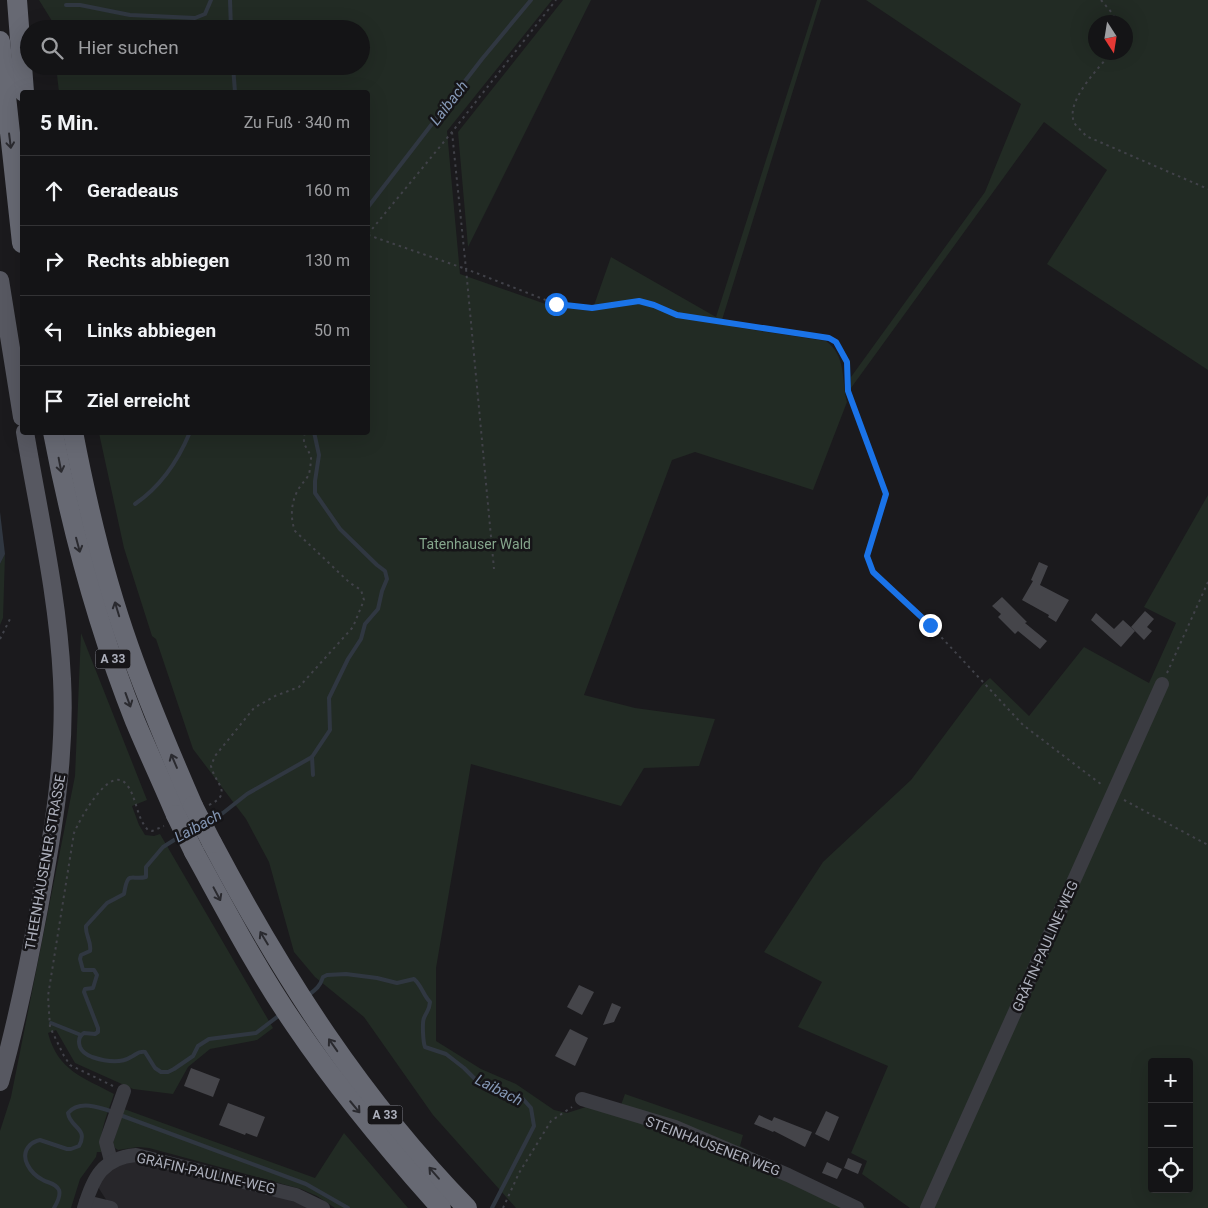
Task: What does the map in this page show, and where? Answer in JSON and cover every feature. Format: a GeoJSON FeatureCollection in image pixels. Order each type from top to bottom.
{"type":"FeatureCollection","features":[{"type":"Feature","properties":{"kind":"highway"},"geometry":{"type":"LineString","coordinates":[[17,0],[20,39]]}},
{"type":"Feature","properties":{"kind":"highway"},"geometry":{"type":"LineString","coordinates":[[0,41],[20,225]]}},
{"type":"Feature","properties":{"kind":"highway"},"geometry":{"type":"LineString","coordinates":[[23,75],[24,90]]}},
{"type":"Feature","properties":{"kind":"highway","name":"A 33"},"geometry":{"type":"LineString","coordinates":[[54,435],[66,498],[87,579],[135,720],[185,810],[203,847],[231,920],[282,986],[347,1098],[441,1208]]}},
{"type":"Feature","properties":{"kind":"highway","name":"A 33"},"geometry":{"type":"LineString","coordinates":[[74,435],[84,490],[105,569],[128,645],[156,720],[185,810]]}},
{"type":"Feature","properties":{"kind":"highway","name":"A 33"},"geometry":{"type":"LineString","coordinates":[[303,1020],[352,1072],[436,1176],[467,1208]]}},
{"type":"Feature","properties":{"kind":"main road"},"geometry":{"type":"LineString","coordinates":[[0,280],[20,405]]}},
{"type":"Feature","properties":{"kind":"main road","name":"THEENHAUSENER STRASSE"},"geometry":{"type":"LineString","coordinates":[[0,1082],[22,995],[50,846],[61,766],[62,680],[56,607],[26,435]]}},
{"type":"Feature","properties":{"kind":"street","name":"GRÄFIN-PAULINE-WEG"},"geometry":{"type":"LineString","coordinates":[[927,1208],[1162,684]]}},
{"type":"Feature","properties":{"kind":"street"},"geometry":{"type":"LineString","coordinates":[[111,1208],[85,1205],[99,1173],[111,1161],[106,1142],[121,1098]]}},
{"type":"Feature","properties":{"kind":"street","name":"STEINHAUSENER WEG"},"geometry":{"type":"LineString","coordinates":[[582,1100],[675,1127],[788,1175],[857,1208]]}},
{"type":"Feature","properties":{"kind":"street","name":"GRÄFIN-PAULINE-WEG"},"geometry":{"type":"LineString","coordinates":[[111,1161],[126,1156],[146,1156],[296,1195],[323,1208]]}},
{"type":"Feature","properties":{"kind":"path"},"geometry":{"type":"LineString","coordinates":[[370,233],[556,0]]}},
{"type":"Feature","properties":{"kind":"path"},"geometry":{"type":"LineString","coordinates":[[1101,0],[1113,15]]}},
{"type":"Feature","properties":{"kind":"path"},"geometry":{"type":"LineString","coordinates":[[1106,60],[1077,96],[1073,108],[1074,122],[1086,136],[1208,189]]}},
{"type":"Feature","properties":{"kind":"path"},"geometry":{"type":"LineString","coordinates":[[452,132],[494,569]]}},
{"type":"Feature","properties":{"kind":"path"},"geometry":{"type":"LineString","coordinates":[[370,236],[466,269],[556,304],[592,308],[639,301],[677,315],[829,338],[836,342],[847,362],[848,391],[886,494],[867,556],[873,572],[930,625],[1023,725],[1114,794],[1208,845]]}},
{"type":"Feature","properties":{"kind":"path"},"geometry":{"type":"LineString","coordinates":[[215,756],[254,708],[275,696],[298,687],[352,628],[364,600],[361,590],[350,583],[295,531],[293,526],[292,509],[297,491],[308,475],[311,458],[305,449],[304,435]]}},
{"type":"Feature","properties":{"kind":"path"},"geometry":{"type":"LineString","coordinates":[[1162,684],[1208,582]]}},
{"type":"Feature","properties":{"kind":"path"},"geometry":{"type":"LineString","coordinates":[[0,639],[10,619]]}},
{"type":"Feature","properties":{"kind":"path"},"geometry":{"type":"LineString","coordinates":[[74,832],[48,996],[50,1027],[70,1065],[121,1098]]}},
{"type":"Feature","properties":{"kind":"path"},"geometry":{"type":"LineString","coordinates":[[503,1208],[519,1173],[551,1121],[582,1100]]}},
{"type":"Feature","properties":{"kind":"shaded area"},"geometry":{"type":"Polygon","coordinates":[[[0,512],[5,554],[0,564],[0,512]]]}},
{"type":"Feature","properties":{"kind":"shaded area"},"geometry":{"type":"Polygon","coordinates":[[[131,1160],[286,1199],[311,1208],[106,1208],[107,1201],[98,1187],[107,1171],[131,1160]]]}},
{"type":"Feature","properties":{"kind":"green space","name":"Tatenhauser Wald"},"geometry":{"type":"Polygon","coordinates":[[[39,0],[552,0],[447,131],[460,274],[554,307],[592,311],[611,257],[716,317],[817,0],[821,0],[722,320],[735,327],[826,341],[833,347],[840,361],[847,402],[813,490],[695,452],[672,460],[584,695],[635,708],[715,719],[699,766],[644,768],[621,806],[471,764],[436,968],[436,1041],[481,1069],[516,1084],[554,1110],[567,1113],[589,1106],[618,1113],[625,1094],[743,1135],[740,1146],[867,1208],[516,1208],[433,1115],[364,1017],[315,977],[294,952],[269,862],[246,819],[193,749],[156,639],[152,636],[124,548],[99,435],[370,435],[370,90],[59,90],[57,75],[370,75],[370,20],[51,20],[39,0]]]}},
{"type":"Feature","properties":{"kind":"green space"},"geometry":{"type":"Polygon","coordinates":[[[563,0],[591,0],[468,247],[458,132],[563,0]]]}},
{"type":"Feature","properties":{"kind":"green space"},"geometry":{"type":"Polygon","coordinates":[[[866,0],[1208,0],[1208,370],[1047,264],[1107,170],[1044,122],[851,388],[851,377],[985,192],[1021,104],[866,0]]]}},
{"type":"Feature","properties":{"kind":"green space"},"geometry":{"type":"Polygon","coordinates":[[[1208,495],[1208,1208],[910,1208],[862,1174],[867,1161],[851,1153],[888,1066],[798,1027],[822,982],[764,952],[823,862],[911,780],[982,685],[990,678],[1029,716],[1084,647],[1149,683],[1176,623],[1144,607],[1208,495]]]}},
{"type":"Feature","properties":{"kind":"green space"},"geometry":{"type":"Polygon","coordinates":[[[5,554],[3,618],[0,625],[0,564],[5,554]]]}},
{"type":"Feature","properties":{"kind":"green space"},"geometry":{"type":"Polygon","coordinates":[[[81,633],[147,800],[132,806],[139,825],[145,835],[154,836],[160,834],[273,1028],[257,1040],[210,1049],[188,1067],[173,1094],[133,1089],[75,1063],[56,1030],[48,1033],[52,1046],[65,1065],[82,1077],[114,1094],[103,1129],[101,1152],[97,1152],[96,1157],[80,1179],[71,1208],[0,1208],[0,1131],[11,1097],[75,776],[81,633]]]}},
{"type":"Feature","properties":{"kind":"green space"},"geometry":{"type":"Polygon","coordinates":[[[124,1109],[315,1178],[344,1133],[408,1208],[335,1208],[317,1196],[301,1189],[149,1148],[138,1147],[118,1150],[113,1143],[124,1109]]]}},
{"type":"Feature","properties":{"kind":"building"},"geometry":{"type":"Polygon","coordinates":[[[1039,562],[1048,566],[1040,585],[1069,600],[1056,622],[1048,617],[1049,615],[1022,600],[1033,581],[1031,580],[1039,562]]]}},
{"type":"Feature","properties":{"kind":"building"},"geometry":{"type":"Polygon","coordinates":[[[1002,597],[1027,622],[1025,623],[1047,641],[1040,649],[1018,631],[1015,634],[998,617],[1001,614],[992,606],[1002,597]]]}},
{"type":"Feature","properties":{"kind":"building"},"geometry":{"type":"Polygon","coordinates":[[[1145,611],[1154,619],[1147,627],[1152,631],[1144,640],[1131,627],[1145,611]]]}},
{"type":"Feature","properties":{"kind":"building"},"geometry":{"type":"Polygon","coordinates":[[[1096,613],[1114,629],[1123,620],[1135,631],[1121,647],[1091,620],[1096,613]]]}},
{"type":"Feature","properties":{"kind":"building"},"geometry":{"type":"Polygon","coordinates":[[[579,985],[594,992],[582,1015],[567,1007],[579,985]]]}},
{"type":"Feature","properties":{"kind":"building"},"geometry":{"type":"Polygon","coordinates":[[[612,1003],[621,1007],[614,1022],[603,1025],[612,1003]]]}},
{"type":"Feature","properties":{"kind":"building"},"geometry":{"type":"Polygon","coordinates":[[[570,1029],[588,1038],[575,1066],[555,1056],[570,1029]]]}},
{"type":"Feature","properties":{"kind":"building"},"geometry":{"type":"Polygon","coordinates":[[[191,1068],[220,1079],[213,1097],[184,1086],[191,1068]]]}},
{"type":"Feature","properties":{"kind":"building"},"geometry":{"type":"Polygon","coordinates":[[[228,1103],[265,1117],[257,1137],[246,1133],[245,1135],[219,1125],[228,1103]]]}},
{"type":"Feature","properties":{"kind":"building"},"geometry":{"type":"Polygon","coordinates":[[[826,1111],[839,1117],[829,1141],[815,1134],[826,1111]]]}},
{"type":"Feature","properties":{"kind":"building"},"geometry":{"type":"Polygon","coordinates":[[[759,1115],[772,1121],[774,1117],[812,1132],[805,1147],[774,1131],[754,1124],[759,1115]]]}},
{"type":"Feature","properties":{"kind":"building"},"geometry":{"type":"Polygon","coordinates":[[[848,1158],[862,1164],[858,1174],[844,1168],[848,1158]]]}},
{"type":"Feature","properties":{"kind":"building"},"geometry":{"type":"Polygon","coordinates":[[[827,1162],[842,1169],[837,1179],[822,1173],[827,1162]]]}},
{"type":"Feature","properties":{"kind":"waterway"},"geometry":{"type":"LineString","coordinates":[[66,5],[80,5],[130,15],[195,18],[205,14],[211,0]]}},
{"type":"Feature","properties":{"kind":"waterway","name":"Laibach"},"geometry":{"type":"LineString","coordinates":[[230,0],[231,20]]}},
{"type":"Feature","properties":{"kind":"waterway","name":"Laibach"},"geometry":{"type":"LineString","coordinates":[[370,204],[482,59],[531,0]]}},
{"type":"Feature","properties":{"kind":"waterway","name":"Laibach"},"geometry":{"type":"LineString","coordinates":[[234,75],[235,90]]}},
{"type":"Feature","properties":{"kind":"waterway"},"geometry":{"type":"LineString","coordinates":[[135,504],[152,490],[167,473],[189,435]]}},
{"type":"Feature","properties":{"kind":"waterway","name":"Laibach"},"geometry":{"type":"LineString","coordinates":[[208,822],[247,794],[312,757],[330,730],[329,698],[348,659],[361,639],[365,624],[378,609],[387,579],[385,571],[340,529],[315,493],[319,455],[315,435]]}},
{"type":"Feature","properties":{"kind":"waterway"},"geometry":{"type":"LineString","coordinates":[[312,757],[313,775]]}},
{"type":"Feature","properties":{"kind":"waterway","name":"Laibach"},"geometry":{"type":"LineString","coordinates":[[179,837],[163,847],[146,867],[146,877],[129,879],[125,886],[124,894],[107,903],[86,926],[90,951],[81,955],[80,959],[83,970],[94,970],[97,975],[93,988],[85,989],[84,992],[98,1032],[95,1034],[82,1034],[79,1041],[81,1049],[92,1057],[112,1061],[122,1061],[139,1052],[145,1052],[155,1068],[161,1072],[168,1072],[193,1056],[198,1046],[209,1039],[256,1033],[281,1014]]}},
{"type":"Feature","properties":{"kind":"waterway","name":"Laibach"},"geometry":{"type":"LineString","coordinates":[[307,996],[317,988],[323,977],[327,975],[346,974],[397,983],[414,979],[430,1002],[423,1020],[425,1047],[446,1054],[480,1084],[523,1099],[531,1108],[534,1126],[492,1208]]}},
{"type":"Feature","properties":{"kind":"waterway"},"geometry":{"type":"LineString","coordinates":[[51,1023],[81,1035]]}},
{"type":"Feature","properties":{"kind":"waterway","name":"Laibach"},"geometry":{"type":"LineString","coordinates":[[54,1208],[59,1197],[59,1190],[54,1185],[34,1174],[30,1169],[25,1155],[30,1145],[40,1140],[67,1149],[79,1146],[82,1135],[69,1118],[68,1113],[73,1109],[83,1106],[102,1108],[113,1112]]}},
{"type":"Feature","properties":{"kind":"waterway","name":"Laibach"},"geometry":{"type":"LineString","coordinates":[[120,1115],[306,1184],[348,1208]]}},
{"type":"Feature","properties":{"kind":"route"},"geometry":{"type":"LineString","coordinates":[[556,304],[592,308],[639,301],[677,315],[829,338],[836,342],[847,362],[848,391],[886,494],[867,556],[873,572],[930,625]]}}]}
